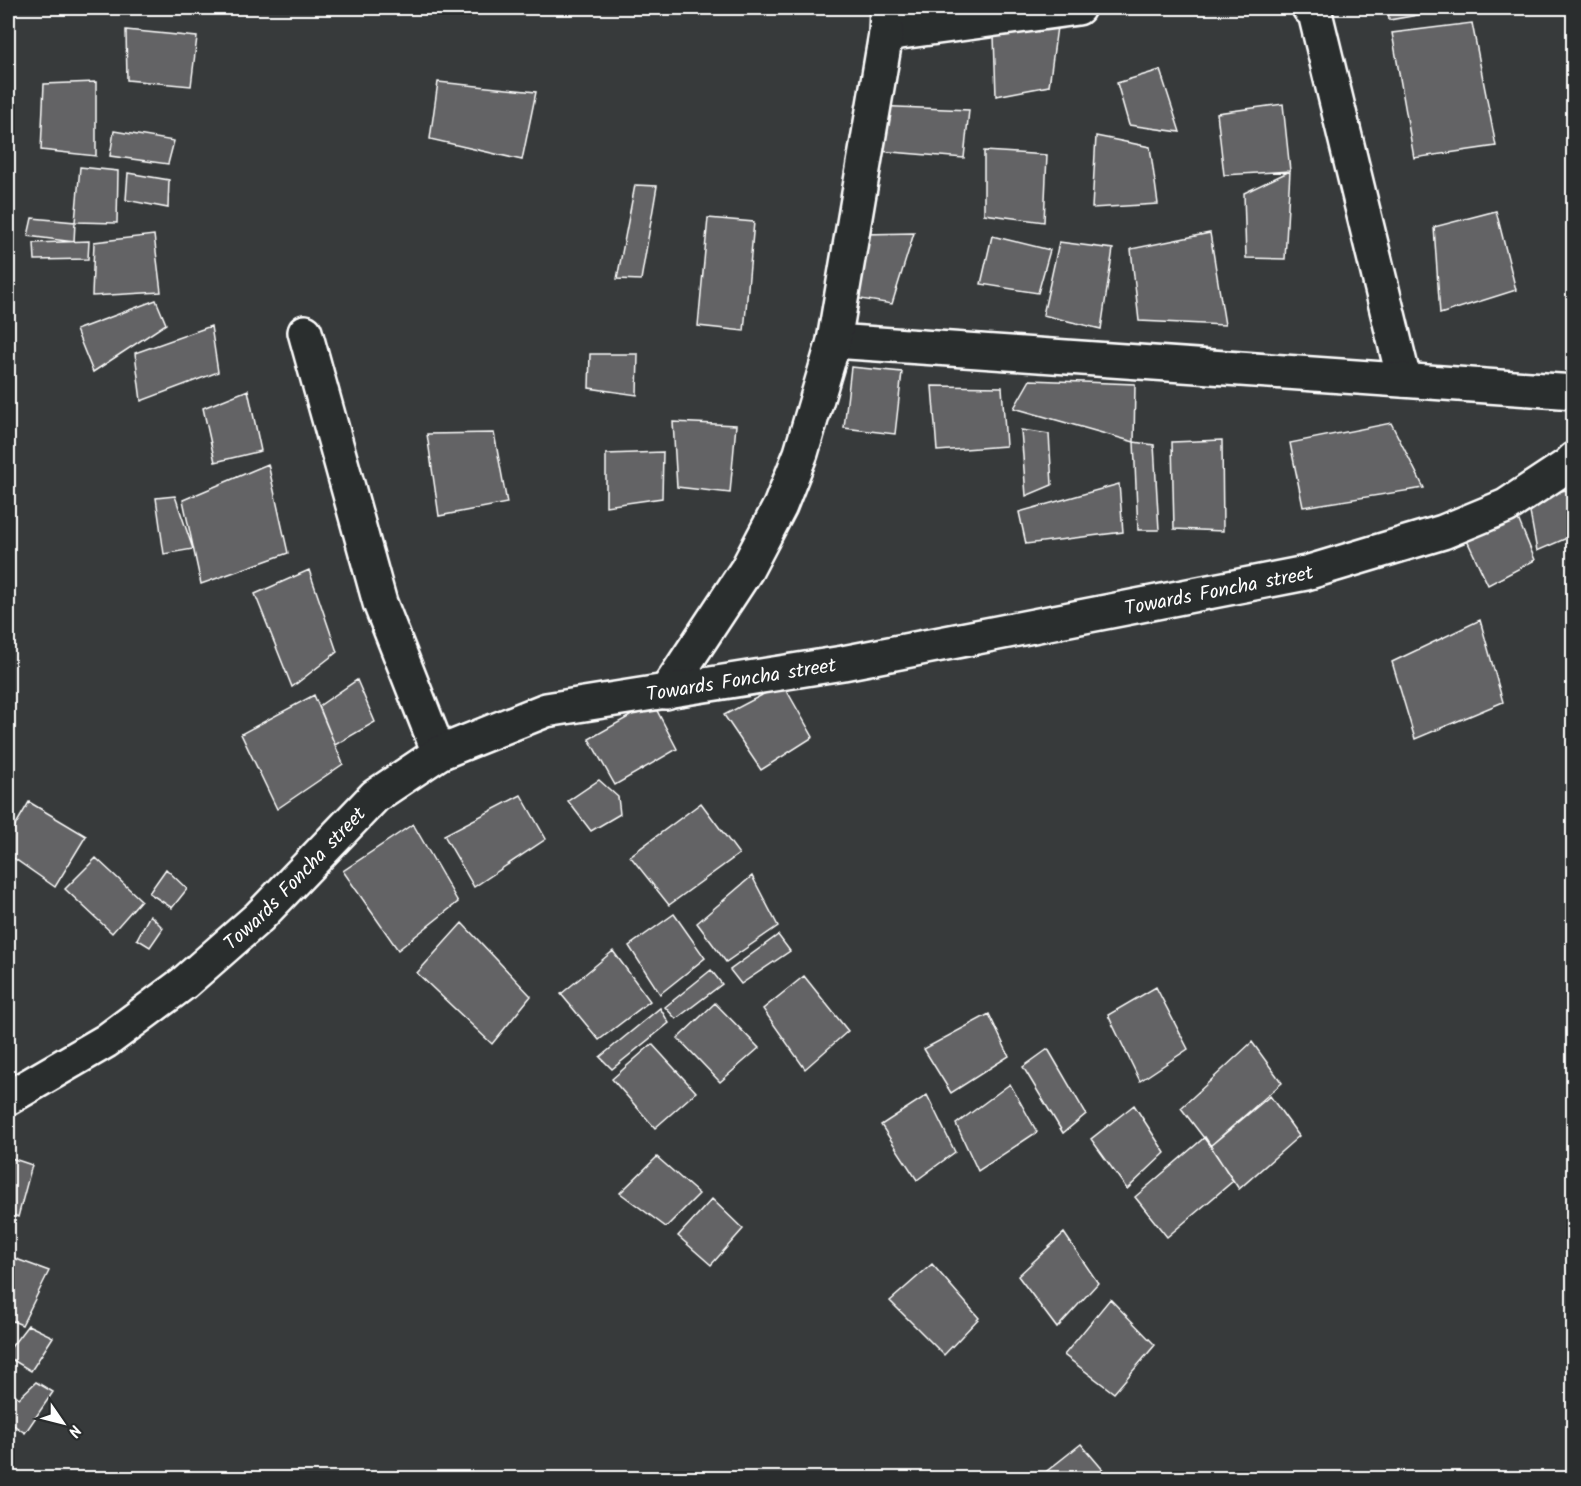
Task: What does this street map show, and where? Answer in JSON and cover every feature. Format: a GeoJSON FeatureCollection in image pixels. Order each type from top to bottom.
{"type":"FeatureCollection","features":[{"type":"Feature","properties":{"kind":"street"},"geometry":{"type":"LineString","coordinates":[[666,692],[747,569],[780,506],[801,453],[834,341],[887,21],[1078,8]]}},
{"type":"Feature","properties":{"kind":"street"},"geometry":{"type":"LineString","coordinates":[[1310,8],[1315,13],[1404,380]]}},
{"type":"Feature","properties":{"kind":"street"},"geometry":{"type":"LineString","coordinates":[[305,332],[380,603],[440,753]]}},
{"type":"Feature","properties":{"kind":"street"},"geometry":{"type":"LineString","coordinates":[[834,341],[1574,392]]}},
{"type":"Feature","properties":{"kind":"street","name":"Towards Foncha street"},"geometry":{"type":"LineString","coordinates":[[8,1098],[106,1041],[184,982],[259,917],[375,796],[440,753],[546,710],[843,663],[1306,573],[1443,532],[1506,506],[1574,459]]}},
{"type":"Feature","properties":{"kind":"building"},"geometry":{"type":"Polygon","coordinates":[[[1388,8],[1458,8],[1389,20],[1388,8]]]}},
{"type":"Feature","properties":{"kind":"building"},"geometry":{"type":"Polygon","coordinates":[[[1472,23],[1496,146],[1414,158],[1392,33],[1472,23]]]}},
{"type":"Feature","properties":{"kind":"building"},"geometry":{"type":"Polygon","coordinates":[[[1057,27],[1049,86],[996,96],[994,36],[1057,27]]]}},
{"type":"Feature","properties":{"kind":"building"},"geometry":{"type":"Polygon","coordinates":[[[126,30],[197,37],[191,86],[127,80],[126,30]]]}},
{"type":"Feature","properties":{"kind":"building"},"geometry":{"type":"Polygon","coordinates":[[[1160,70],[1180,132],[1129,125],[1117,83],[1160,70]]]}},
{"type":"Feature","properties":{"kind":"building"},"geometry":{"type":"Polygon","coordinates":[[[96,82],[96,156],[41,150],[44,84],[96,82]]]}},
{"type":"Feature","properties":{"kind":"building"},"geometry":{"type":"Polygon","coordinates":[[[438,82],[536,92],[522,160],[430,139],[438,82]]]}},
{"type":"Feature","properties":{"kind":"building"},"geometry":{"type":"Polygon","coordinates":[[[1283,104],[1290,171],[1224,175],[1217,113],[1283,104]]]}},
{"type":"Feature","properties":{"kind":"building"},"geometry":{"type":"Polygon","coordinates":[[[874,106],[969,110],[964,158],[867,150],[874,106]]]}},
{"type":"Feature","properties":{"kind":"building"},"geometry":{"type":"Polygon","coordinates":[[[114,131],[174,141],[168,164],[110,156],[114,131]]]}},
{"type":"Feature","properties":{"kind":"building"},"geometry":{"type":"Polygon","coordinates":[[[1096,136],[1150,147],[1158,204],[1092,208],[1096,136]]]}},
{"type":"Feature","properties":{"kind":"building"},"geometry":{"type":"Polygon","coordinates":[[[984,151],[1047,155],[1044,222],[984,214],[984,151]]]}},
{"type":"Feature","properties":{"kind":"building"},"geometry":{"type":"Polygon","coordinates":[[[80,167],[118,171],[117,223],[75,222],[80,167]]]}},
{"type":"Feature","properties":{"kind":"building"},"geometry":{"type":"Polygon","coordinates":[[[1290,171],[1285,259],[1246,258],[1244,193],[1290,171]]]}},
{"type":"Feature","properties":{"kind":"building"},"geometry":{"type":"Polygon","coordinates":[[[128,173],[169,180],[168,208],[126,200],[128,173]]]}},
{"type":"Feature","properties":{"kind":"building"},"geometry":{"type":"Polygon","coordinates":[[[635,185],[657,186],[641,280],[617,279],[635,185]]]}},
{"type":"Feature","properties":{"kind":"building"},"geometry":{"type":"Polygon","coordinates":[[[1496,211],[1516,290],[1440,314],[1434,227],[1496,211]]]}},
{"type":"Feature","properties":{"kind":"building"},"geometry":{"type":"Polygon","coordinates":[[[32,218],[75,222],[74,242],[28,236],[32,218]]]}},
{"type":"Feature","properties":{"kind":"building"},"geometry":{"type":"Polygon","coordinates":[[[708,218],[754,222],[744,331],[698,326],[708,218]]]}},
{"type":"Feature","properties":{"kind":"building"},"geometry":{"type":"Polygon","coordinates":[[[914,233],[892,304],[854,298],[864,234],[914,233]]]}},
{"type":"Feature","properties":{"kind":"building"},"geometry":{"type":"Polygon","coordinates":[[[1210,233],[1225,325],[1139,321],[1131,249],[1210,233]]]}},
{"type":"Feature","properties":{"kind":"building"},"geometry":{"type":"Polygon","coordinates":[[[154,235],[161,292],[92,296],[94,242],[154,235]]]}},
{"type":"Feature","properties":{"kind":"building"},"geometry":{"type":"Polygon","coordinates":[[[992,236],[1050,250],[1038,293],[981,284],[992,236]]]}},
{"type":"Feature","properties":{"kind":"building"},"geometry":{"type":"Polygon","coordinates":[[[89,241],[88,259],[35,260],[34,243],[89,241]]]}},
{"type":"Feature","properties":{"kind":"building"},"geometry":{"type":"Polygon","coordinates":[[[1059,242],[1113,249],[1101,329],[1043,315],[1059,242]]]}},
{"type":"Feature","properties":{"kind":"building"},"geometry":{"type":"Polygon","coordinates":[[[156,300],[166,324],[93,372],[76,330],[156,300]]]}},
{"type":"Feature","properties":{"kind":"building"},"geometry":{"type":"Polygon","coordinates":[[[211,326],[218,372],[141,401],[135,353],[211,326]]]}},
{"type":"Feature","properties":{"kind":"building"},"geometry":{"type":"Polygon","coordinates":[[[590,354],[638,354],[637,395],[589,388],[590,354]]]}},
{"type":"Feature","properties":{"kind":"building"},"geometry":{"type":"Polygon","coordinates":[[[851,367],[902,372],[895,434],[844,428],[851,367]]]}},
{"type":"Feature","properties":{"kind":"building"},"geometry":{"type":"Polygon","coordinates":[[[1030,380],[1135,384],[1134,442],[1014,408],[1030,380]]]}},
{"type":"Feature","properties":{"kind":"building"},"geometry":{"type":"Polygon","coordinates":[[[932,386],[1002,387],[1006,446],[937,451],[932,386]]]}},
{"type":"Feature","properties":{"kind":"building"},"geometry":{"type":"Polygon","coordinates":[[[248,390],[261,451],[215,462],[203,408],[248,390]]]}},
{"type":"Feature","properties":{"kind":"building"},"geometry":{"type":"Polygon","coordinates":[[[673,422],[736,425],[730,493],[677,487],[673,422]]]}},
{"type":"Feature","properties":{"kind":"building"},"geometry":{"type":"Polygon","coordinates":[[[1391,423],[1424,488],[1303,507],[1290,443],[1391,423]]]}},
{"type":"Feature","properties":{"kind":"building"},"geometry":{"type":"Polygon","coordinates":[[[1021,430],[1049,434],[1052,485],[1026,496],[1021,430]]]}},
{"type":"Feature","properties":{"kind":"building"},"geometry":{"type":"Polygon","coordinates":[[[494,433],[507,503],[439,516],[427,434],[494,433]]]}},
{"type":"Feature","properties":{"kind":"building"},"geometry":{"type":"Polygon","coordinates":[[[1222,440],[1223,531],[1174,529],[1172,442],[1222,440]]]}},
{"type":"Feature","properties":{"kind":"building"},"geometry":{"type":"Polygon","coordinates":[[[1134,442],[1154,445],[1159,530],[1138,530],[1134,442]]]}},
{"type":"Feature","properties":{"kind":"building"},"geometry":{"type":"Polygon","coordinates":[[[663,452],[662,498],[606,506],[606,454],[663,452]]]}},
{"type":"Feature","properties":{"kind":"building"},"geometry":{"type":"Polygon","coordinates":[[[268,464],[288,553],[201,584],[183,500],[268,464]]]}},
{"type":"Feature","properties":{"kind":"building"},"geometry":{"type":"Polygon","coordinates":[[[1119,484],[1123,532],[1026,544],[1019,512],[1119,484]]]}},
{"type":"Feature","properties":{"kind":"building"},"geometry":{"type":"Polygon","coordinates":[[[1574,489],[1574,535],[1537,551],[1527,496],[1574,489]]]}},
{"type":"Feature","properties":{"kind":"building"},"geometry":{"type":"Polygon","coordinates":[[[175,496],[193,549],[164,554],[156,498],[175,496]]]}},
{"type":"Feature","properties":{"kind":"building"},"geometry":{"type":"Polygon","coordinates":[[[1514,509],[1535,560],[1488,585],[1464,534],[1514,509]]]}},
{"type":"Feature","properties":{"kind":"building"},"geometry":{"type":"Polygon","coordinates":[[[309,570],[337,652],[292,687],[255,594],[309,570]]]}},
{"type":"Feature","properties":{"kind":"building"},"geometry":{"type":"Polygon","coordinates":[[[1480,620],[1503,702],[1415,739],[1392,662],[1480,620]]]}},
{"type":"Feature","properties":{"kind":"building"},"geometry":{"type":"Polygon","coordinates":[[[357,680],[375,722],[335,745],[319,706],[357,680]]]}},
{"type":"Feature","properties":{"kind":"building"},"geometry":{"type":"Polygon","coordinates":[[[783,684],[813,737],[761,770],[724,715],[783,684]]]}},
{"type":"Feature","properties":{"kind":"building"},"geometry":{"type":"Polygon","coordinates":[[[314,695],[343,764],[277,809],[241,734],[314,695]]]}},
{"type":"Feature","properties":{"kind":"building"},"geometry":{"type":"Polygon","coordinates":[[[653,703],[677,749],[615,785],[589,739],[653,703]]]}},
{"type":"Feature","properties":{"kind":"building"},"geometry":{"type":"Polygon","coordinates":[[[599,780],[618,797],[620,814],[591,831],[568,801],[599,780]]]}},
{"type":"Feature","properties":{"kind":"building"},"geometry":{"type":"Polygon","coordinates":[[[521,795],[546,839],[474,887],[444,835],[521,795]]]}},
{"type":"Feature","properties":{"kind":"building"},"geometry":{"type":"Polygon","coordinates":[[[29,802],[86,836],[55,887],[8,854],[8,838],[29,802]]]}},
{"type":"Feature","properties":{"kind":"building"},"geometry":{"type":"Polygon","coordinates":[[[701,803],[739,854],[669,905],[630,856],[701,803]]]}},
{"type":"Feature","properties":{"kind":"building"},"geometry":{"type":"Polygon","coordinates":[[[413,824],[458,902],[398,950],[343,871],[413,824]]]}},
{"type":"Feature","properties":{"kind":"building"},"geometry":{"type":"Polygon","coordinates":[[[96,858],[141,900],[112,933],[65,889],[96,858]]]}},
{"type":"Feature","properties":{"kind":"building"},"geometry":{"type":"Polygon","coordinates":[[[166,869],[187,889],[172,908],[149,893],[166,869]]]}},
{"type":"Feature","properties":{"kind":"building"},"geometry":{"type":"Polygon","coordinates":[[[752,876],[778,926],[726,962],[697,923],[752,876]]]}},
{"type":"Feature","properties":{"kind":"building"},"geometry":{"type":"Polygon","coordinates":[[[674,914],[705,958],[660,994],[629,946],[674,914]]]}},
{"type":"Feature","properties":{"kind":"building"},"geometry":{"type":"Polygon","coordinates":[[[150,915],[163,928],[150,947],[137,939],[150,915]]]}},
{"type":"Feature","properties":{"kind":"building"},"geometry":{"type":"Polygon","coordinates":[[[462,923],[531,996],[492,1044],[417,973],[462,923]]]}},
{"type":"Feature","properties":{"kind":"building"},"geometry":{"type":"Polygon","coordinates":[[[778,935],[790,951],[741,984],[730,970],[778,935]]]}},
{"type":"Feature","properties":{"kind":"building"},"geometry":{"type":"Polygon","coordinates":[[[613,951],[650,1001],[599,1040],[561,994],[613,951]]]}},
{"type":"Feature","properties":{"kind":"building"},"geometry":{"type":"Polygon","coordinates":[[[711,970],[722,984],[676,1019],[665,1007],[711,970]]]}},
{"type":"Feature","properties":{"kind":"building"},"geometry":{"type":"Polygon","coordinates":[[[804,976],[848,1031],[805,1069],[763,1009],[804,976]]]}},
{"type":"Feature","properties":{"kind":"building"},"geometry":{"type":"Polygon","coordinates":[[[1156,987],[1188,1049],[1140,1081],[1108,1015],[1156,987]]]}},
{"type":"Feature","properties":{"kind":"building"},"geometry":{"type":"Polygon","coordinates":[[[715,1003],[759,1048],[720,1082],[678,1038],[715,1003]]]}},
{"type":"Feature","properties":{"kind":"building"},"geometry":{"type":"Polygon","coordinates":[[[660,1008],[669,1023],[612,1069],[600,1057],[660,1008]]]}},
{"type":"Feature","properties":{"kind":"building"},"geometry":{"type":"Polygon","coordinates":[[[989,1014],[1009,1056],[951,1093],[924,1049],[989,1014]]]}},
{"type":"Feature","properties":{"kind":"building"},"geometry":{"type":"Polygon","coordinates":[[[1252,1042],[1282,1083],[1210,1146],[1181,1108],[1252,1042]]]}},
{"type":"Feature","properties":{"kind":"building"},"geometry":{"type":"Polygon","coordinates":[[[652,1044],[696,1092],[655,1128],[612,1079],[652,1044]]]}},
{"type":"Feature","properties":{"kind":"building"},"geometry":{"type":"Polygon","coordinates":[[[1048,1049],[1086,1114],[1063,1133],[1023,1067],[1048,1049]]]}},
{"type":"Feature","properties":{"kind":"building"},"geometry":{"type":"Polygon","coordinates":[[[1010,1084],[1037,1132],[978,1171],[956,1124],[1010,1084]]]}},
{"type":"Feature","properties":{"kind":"building"},"geometry":{"type":"Polygon","coordinates":[[[927,1095],[955,1152],[917,1180],[881,1125],[927,1095]]]}},
{"type":"Feature","properties":{"kind":"building"},"geometry":{"type":"Polygon","coordinates":[[[1270,1096],[1299,1136],[1239,1189],[1210,1146],[1270,1096]]]}},
{"type":"Feature","properties":{"kind":"building"},"geometry":{"type":"Polygon","coordinates":[[[1134,1105],[1165,1153],[1127,1189],[1091,1139],[1134,1105]]]}},
{"type":"Feature","properties":{"kind":"building"},"geometry":{"type":"Polygon","coordinates":[[[1205,1137],[1233,1181],[1167,1237],[1135,1197],[1205,1137]]]}},
{"type":"Feature","properties":{"kind":"building"},"geometry":{"type":"Polygon","coordinates":[[[8,1157],[32,1165],[18,1217],[8,1213],[8,1157]]]}},
{"type":"Feature","properties":{"kind":"building"},"geometry":{"type":"Polygon","coordinates":[[[657,1157],[699,1194],[666,1227],[620,1193],[657,1157]]]}},
{"type":"Feature","properties":{"kind":"building"},"geometry":{"type":"Polygon","coordinates":[[[712,1199],[743,1229],[711,1265],[678,1236],[712,1199]]]}},
{"type":"Feature","properties":{"kind":"building"},"geometry":{"type":"Polygon","coordinates":[[[1064,1233],[1098,1283],[1057,1328],[1018,1276],[1064,1233]]]}},
{"type":"Feature","properties":{"kind":"building"},"geometry":{"type":"Polygon","coordinates":[[[8,1256],[49,1271],[22,1325],[8,1319],[8,1256]]]}},
{"type":"Feature","properties":{"kind":"building"},"geometry":{"type":"Polygon","coordinates":[[[932,1264],[979,1318],[944,1355],[890,1301],[932,1264]]]}},
{"type":"Feature","properties":{"kind":"building"},"geometry":{"type":"Polygon","coordinates":[[[1110,1299],[1155,1345],[1114,1393],[1064,1355],[1110,1299]]]}},
{"type":"Feature","properties":{"kind":"building"},"geometry":{"type":"Polygon","coordinates":[[[28,1325],[53,1337],[31,1371],[8,1357],[8,1351],[28,1325]]]}},
{"type":"Feature","properties":{"kind":"building"},"geometry":{"type":"Polygon","coordinates":[[[36,1382],[53,1392],[25,1433],[8,1421],[8,1388],[19,1398],[36,1382]]]}},
{"type":"Feature","properties":{"kind":"building"},"geometry":{"type":"Polygon","coordinates":[[[1081,1444],[1110,1478],[1038,1478],[1081,1444]]]}}]}
